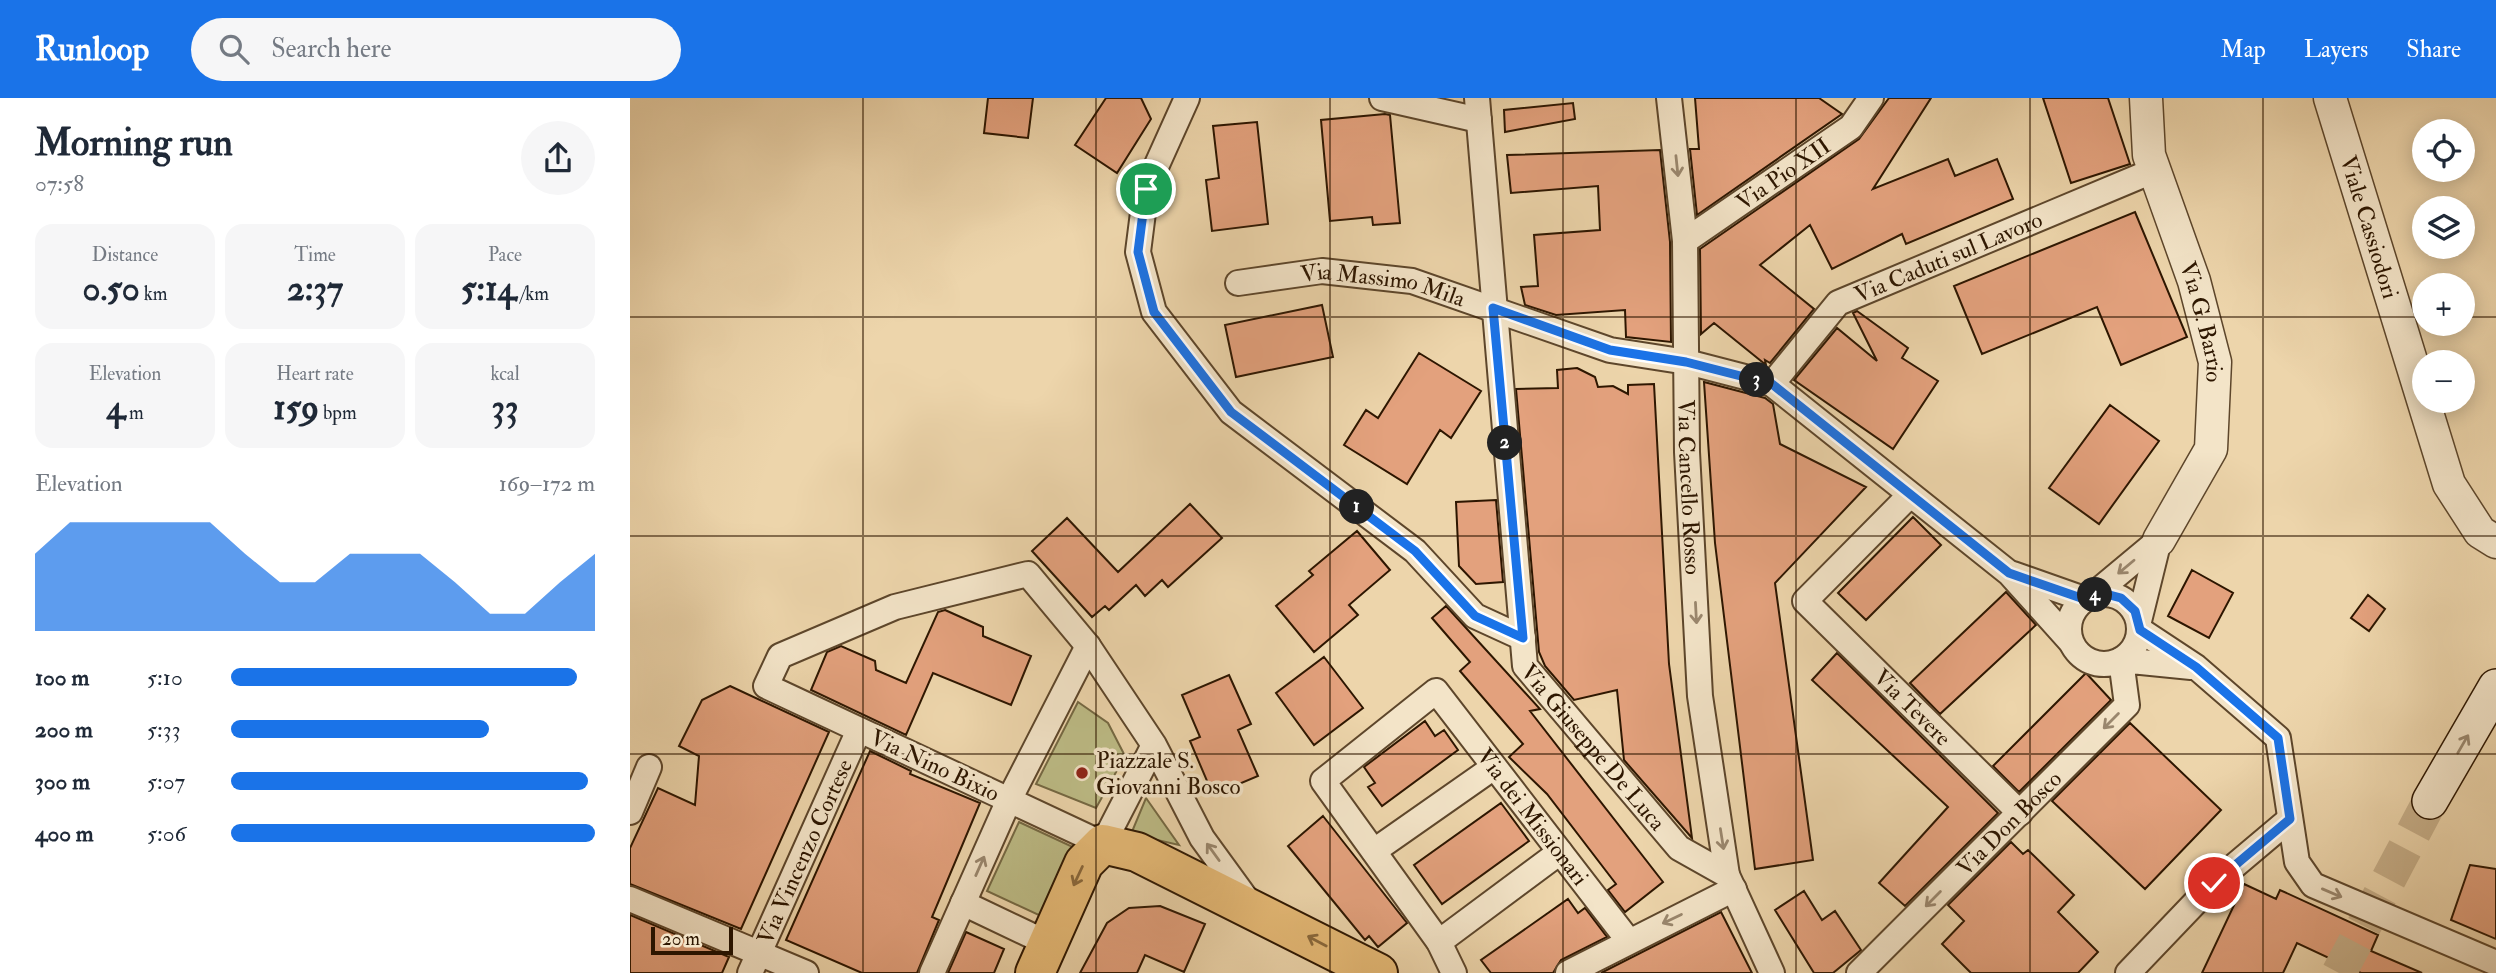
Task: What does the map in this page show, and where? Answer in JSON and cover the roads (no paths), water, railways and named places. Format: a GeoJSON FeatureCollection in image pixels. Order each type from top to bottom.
{"type":"FeatureCollection","features":[{"type":"Feature","properties":{"kind":"main road"},"geometry":{"type":"LineString","coordinates":[[2430,801],[2496,687]]}},
{"type":"Feature","properties":{"kind":"main road"},"geometry":{"type":"LineString","coordinates":[[1044,950],[1084,863],[1103,844],[1137,852],[1378,973]]}},
{"type":"Feature","properties":{"kind":"street"},"geometry":{"type":"LineString","coordinates":[[1187,98],[1146,189],[1138,252],[1154,312],[1231,412],[1415,551],[1475,616],[1523,638]]}},
{"type":"Feature","properties":{"kind":"street"},"geometry":{"type":"LineString","coordinates":[[1382,98],[1478,109]]}},
{"type":"Feature","properties":{"kind":"street","name":"Via Cancello Rosso"},"geometry":{"type":"LineString","coordinates":[[1669,98],[1685,241],[1687,452],[1700,696],[1730,882]]}},
{"type":"Feature","properties":{"kind":"street","name":"Via Pio XII"},"geometry":{"type":"LineString","coordinates":[[1685,241],[1851,127],[1871,98]]}},
{"type":"Feature","properties":{"kind":"street","name":"Via G. Barrio"},"geometry":{"type":"LineString","coordinates":[[2146,98],[2149,155],[2194,281],[2215,362],[2211,449],[2159,540]]}},
{"type":"Feature","properties":{"kind":"street","name":"Viale Cassiodori"},"geometry":{"type":"LineString","coordinates":[[2330,98],[2449,484],[2480,532],[2496,542]]}},
{"type":"Feature","properties":{"kind":"street","name":"Via Giuseppe De Luca"},"geometry":{"type":"LineString","coordinates":[[1478,109],[1525,666],[1679,848],[1730,882]]}},
{"type":"Feature","properties":{"kind":"street","name":"Via Caduti sul Lavoro"},"geometry":{"type":"LineString","coordinates":[[1772,384],[1838,303],[2155,170]]}},
{"type":"Feature","properties":{"kind":"street","name":"Via Massimo Mila"},"geometry":{"type":"LineString","coordinates":[[1238,283],[1322,271],[1412,281],[1610,350],[1686,362],[1772,384]]}},
{"type":"Feature","properties":{"kind":"street"},"geometry":{"type":"LineString","coordinates":[[1772,384],[1909,496],[2009,573],[2082,657],[2101,665],[2121,660],[2196,667]]}},
{"type":"Feature","properties":{"kind":"street","name":"Via Tevere"},"geometry":{"type":"LineString","coordinates":[[1909,496],[1805,601],[2020,813]]}},
{"type":"Feature","properties":{"kind":"street"},"geometry":{"type":"LineString","coordinates":[[2070,641],[2069,622],[2077,606],[2159,540]]}},
{"type":"Feature","properties":{"kind":"street"},"geometry":{"type":"LineString","coordinates":[[2121,660],[2134,648],[2159,540]]}},
{"type":"Feature","properties":{"kind":"street"},"geometry":{"type":"LineString","coordinates":[[2009,573],[2089,597],[2102,593],[2121,598],[2129,604],[2139,625],[2196,667],[2278,738],[2297,862],[2313,885],[2496,963]]}},
{"type":"Feature","properties":{"kind":"street","name":"Via Nino Bixio"},"geometry":{"type":"LineString","coordinates":[[1088,646],[1028,574],[895,607],[780,656],[766,686],[1103,844]]}},
{"type":"Feature","properties":{"kind":"street"},"geometry":{"type":"LineString","coordinates":[[932,973],[1009,800],[1088,646],[1154,745],[1202,838],[1252,908]]}},
{"type":"Feature","properties":{"kind":"street","name":"Via Don Bosco"},"geometry":{"type":"LineString","coordinates":[[1859,973],[2127,705],[2121,660]]}},
{"type":"Feature","properties":{"kind":"street","name":"Via dei Missionari"},"geometry":{"type":"LineString","coordinates":[[1374,851],[1323,781],[1436,691],[1628,940]]}},
{"type":"Feature","properties":{"kind":"street","name":"Via Vincenzo Cortese"},"geometry":{"type":"LineString","coordinates":[[755,963],[859,730]]}},
{"type":"Feature","properties":{"kind":"street"},"geometry":{"type":"LineString","coordinates":[[1103,844],[1154,745]]}},
{"type":"Feature","properties":{"kind":"street"},"geometry":{"type":"LineString","coordinates":[[630,812],[649,767]]}},
{"type":"Feature","properties":{"kind":"street"},"geometry":{"type":"LineString","coordinates":[[1454,973],[1439,942],[1374,851],[1494,767]]}},
{"type":"Feature","properties":{"kind":"street"},"geometry":{"type":"LineString","coordinates":[[2127,973],[2214,883],[2290,819]]}},
{"type":"Feature","properties":{"kind":"street"},"geometry":{"type":"LineString","coordinates":[[1439,942],[1560,852]]}},
{"type":"Feature","properties":{"kind":"street"},"geometry":{"type":"LineString","coordinates":[[1568,973],[1730,882],[1772,973]]}},
{"type":"Feature","properties":{"kind":"street"},"geometry":{"type":"LineString","coordinates":[[630,899],[755,963],[806,973]]}},
{"type":"Feature","properties":{"kind":"street"},"geometry":{"type":"LineString","coordinates":[[964,903],[1044,950]]}},
{"type":"Feature","properties":{"kind":"tunnel"},"geometry":{"type":"LineString","coordinates":[[2339,973],[2430,801]]}},
{"type":"Feature","properties":{"kind":"place","name":"Piazzale S. Giovanni Bosco"},"geometry":{"type":"Point","coordinates":[1082,773]}}]}
